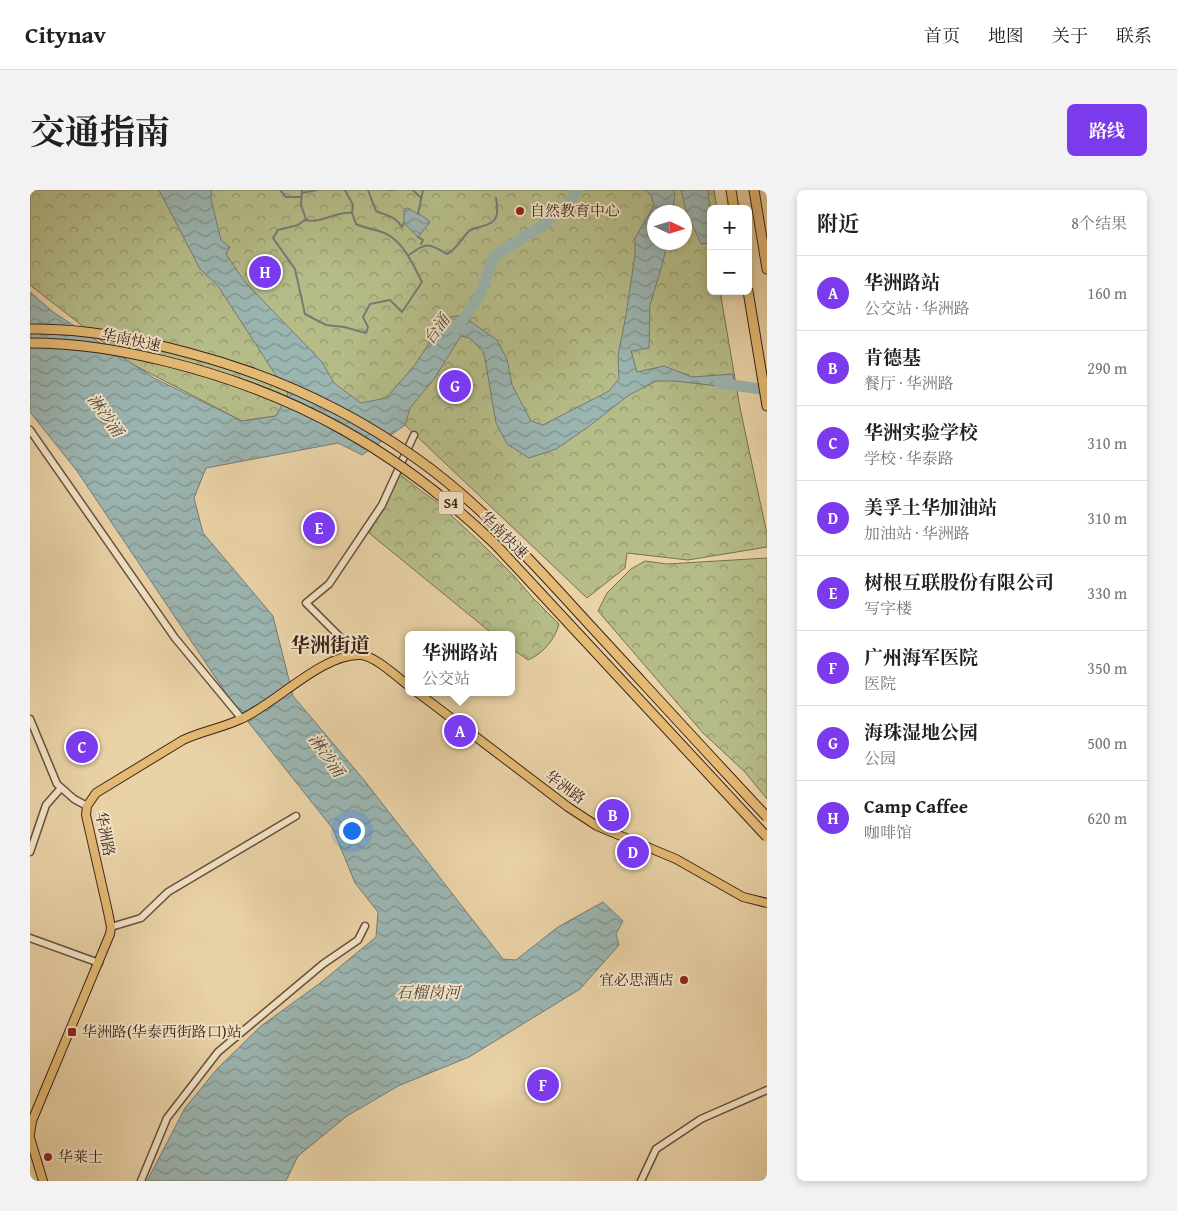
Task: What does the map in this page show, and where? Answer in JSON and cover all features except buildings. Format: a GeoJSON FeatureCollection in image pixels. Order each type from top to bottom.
{"type":"FeatureCollection","features":[{"type":"Feature","properties":{"kind":"highway"},"geometry":{"type":"LineString","coordinates":[[731,190],[733,205]]}},
{"type":"Feature","properties":{"kind":"highway"},"geometry":{"type":"LineString","coordinates":[[754,190],[767,269]]}},
{"type":"Feature","properties":{"kind":"highway"},"geometry":{"type":"LineString","coordinates":[[749,295],[767,403]]}},
{"type":"Feature","properties":{"kind":"highway","name":"华南快速"},"geometry":{"type":"LineString","coordinates":[[30,328],[74,330],[113,335],[224,362],[292,387],[385,437],[437,474],[496,525],[767,817]]}},
{"type":"Feature","properties":{"kind":"highway","name":"华南快速"},"geometry":{"type":"LineString","coordinates":[[30,343],[100,347],[209,372],[269,394],[310,412],[393,459],[449,502],[495,544],[767,837]]}},
{"type":"Feature","properties":{"kind":"main road","name":"华洲路"},"geometry":{"type":"LineString","coordinates":[[30,1134],[32,1121],[108,942],[111,927],[86,815],[87,806],[100,790],[183,740],[198,733],[242,719],[298,682],[339,658],[348,655],[358,655]]}},
{"type":"Feature","properties":{"kind":"main road"},"geometry":{"type":"LineString","coordinates":[[358,655],[363,655],[380,664],[405,683]]}},
{"type":"Feature","properties":{"kind":"main road","name":"华洲路"},"geometry":{"type":"LineString","coordinates":[[422,696],[561,802],[597,826],[676,859],[744,897],[767,903]]}},
{"type":"Feature","properties":{"kind":"main road"},"geometry":{"type":"LineString","coordinates":[[30,1138],[43,1181]]}},
{"type":"Feature","properties":{"kind":"street"},"geometry":{"type":"LineString","coordinates":[[30,430],[176,638],[242,719]]}},
{"type":"Feature","properties":{"kind":"street"},"geometry":{"type":"LineString","coordinates":[[358,655],[306,603],[329,584],[382,504],[414,435]]}},
{"type":"Feature","properties":{"kind":"street"},"geometry":{"type":"LineString","coordinates":[[30,719],[57,784],[74,799],[87,806]]}},
{"type":"Feature","properties":{"kind":"street"},"geometry":{"type":"LineString","coordinates":[[30,852],[46,805],[61,788]]}},
{"type":"Feature","properties":{"kind":"street"},"geometry":{"type":"LineString","coordinates":[[111,927],[141,918],[168,892],[296,816]]}},
{"type":"Feature","properties":{"kind":"street"},"geometry":{"type":"LineString","coordinates":[[142,1181],[167,1118],[218,1052],[323,964],[358,940],[365,926]]}},
{"type":"Feature","properties":{"kind":"street"},"geometry":{"type":"LineString","coordinates":[[30,938],[99,963]]}},
{"type":"Feature","properties":{"kind":"street"},"geometry":{"type":"LineString","coordinates":[[641,1181],[656,1149],[702,1119],[767,1090]]}},
{"type":"Feature","properties":{"kind":"green space"},"geometry":{"type":"Polygon","coordinates":[[[30,190],[714,190],[716,205],[707,205],[707,295],[721,295],[740,408],[767,534],[767,547],[688,560],[627,553],[625,568],[587,598],[405,425],[376,408],[276,416],[242,421],[130,363],[30,285],[30,190]]]}},
{"type":"Feature","properties":{"kind":"green space"},"geometry":{"type":"Polygon","coordinates":[[[399,474],[439,504],[482,544],[559,624],[551,641],[538,654],[528,660],[515,651],[515,631],[489,631],[369,533],[399,474]]]}},
{"type":"Feature","properties":{"kind":"green space"},"geometry":{"type":"Polygon","coordinates":[[[767,558],[767,799],[745,772],[703,733],[598,611],[607,593],[631,569],[645,561],[667,564],[767,558]]]}},
{"type":"Feature","properties":{"kind":"water","name":"石榴岗河"},"geometry":{"type":"Polygon","coordinates":[[[159,190],[211,190],[211,199],[221,240],[230,247],[226,254],[245,282],[322,362],[334,383],[361,403],[386,398],[414,366],[446,318],[461,315],[497,340],[507,359],[512,385],[531,421],[543,425],[609,391],[619,379],[618,356],[635,255],[635,238],[647,218],[647,250],[666,250],[650,305],[649,348],[631,351],[637,372],[664,366],[692,377],[733,374],[735,388],[675,381],[656,381],[629,395],[556,449],[529,458],[507,444],[496,423],[484,353],[470,338],[461,336],[434,379],[410,408],[405,425],[362,455],[338,443],[206,468],[194,498],[203,533],[273,616],[293,696],[364,780],[503,959],[516,960],[558,927],[603,902],[623,921],[616,934],[619,945],[580,989],[469,1057],[398,1086],[347,1116],[298,1156],[286,1181],[147,1181],[185,1108],[217,1069],[261,1026],[319,984],[376,937],[378,912],[355,883],[333,829],[230,699],[77,471],[30,412],[30,292],[53,312],[154,378],[242,421],[276,416],[288,394],[218,286],[200,269],[159,190]]]}},
{"type":"Feature","properties":{"kind":"water","name":"石榴岗河"},"geometry":{"type":"Polygon","coordinates":[[[645,190],[674,190],[673,205],[654,205],[651,195],[645,190]]]}},
{"type":"Feature","properties":{"kind":"water"},"geometry":{"type":"Polygon","coordinates":[[[681,190],[708,190],[710,205],[707,205],[707,243],[701,244],[692,224],[692,205],[685,205],[681,190]]]}},
{"type":"Feature","properties":{"kind":"water"},"geometry":{"type":"Polygon","coordinates":[[[408,208],[430,222],[418,237],[404,223],[404,209],[408,208]]]}},
{"type":"Feature","properties":{"kind":"waterway"},"geometry":{"type":"LineString","coordinates":[[280,190],[286,197],[302,197]]}},
{"type":"Feature","properties":{"kind":"waterway"},"geometry":{"type":"LineString","coordinates":[[302,190],[301,205],[306,219],[298,225],[278,230],[273,238],[295,269],[305,314],[326,325],[344,327],[366,333],[368,327],[363,317],[370,304],[390,300],[402,312],[422,282],[409,257],[396,240],[383,232],[356,224],[352,213],[353,205],[345,190]]}},
{"type":"Feature","properties":{"kind":"waterway"},"geometry":{"type":"LineString","coordinates":[[302,193],[317,190]]}},
{"type":"Feature","properties":{"kind":"waterway"},"geometry":{"type":"LineString","coordinates":[[368,190],[376,211],[393,218],[402,227],[404,223]]}},
{"type":"Feature","properties":{"kind":"waterway"},"geometry":{"type":"LineString","coordinates":[[388,190],[393,190]]}},
{"type":"Feature","properties":{"kind":"waterway"},"geometry":{"type":"LineString","coordinates":[[413,190],[421,198]]}},
{"type":"Feature","properties":{"kind":"waterway"},"geometry":{"type":"LineString","coordinates":[[418,214],[423,190]]}},
{"type":"Feature","properties":{"kind":"waterway","name":"台涌"},"geometry":{"type":"LineString","coordinates":[[456,329],[479,297],[494,256],[543,225],[570,202],[577,190]]}},
{"type":"Feature","properties":{"kind":"waterway"},"geometry":{"type":"LineString","coordinates":[[409,255],[424,246],[432,246],[447,254],[456,247],[469,231],[494,221],[497,214],[496,198]]}},
{"type":"Feature","properties":{"kind":"waterway"},"geometry":{"type":"LineString","coordinates":[[304,220],[311,221],[352,213]]}},
{"type":"Feature","properties":{"kind":"waterway"},"geometry":{"type":"LineString","coordinates":[[418,237],[423,240],[421,244]]}},
{"type":"Feature","properties":{"kind":"waterway","name":"台涌"},"geometry":{"type":"LineString","coordinates":[[719,383],[767,390]]}},
{"type":"Feature","properties":{"kind":"place","name":"自然教育中心"},"geometry":{"type":"Point","coordinates":[520,211]}},
{"type":"Feature","properties":{"kind":"place","name":"Camp Caffee"},"geometry":{"type":"Point","coordinates":[265,272]}},
{"type":"Feature","properties":{"kind":"place","name":"海珠湿地公园"},"geometry":{"type":"Point","coordinates":[455,386]}},
{"type":"Feature","properties":{"kind":"place","name":"树根互联股份有限公司"},"geometry":{"type":"Point","coordinates":[319,528]}},
{"type":"Feature","properties":{"kind":"place","name":"华洲路站"},"geometry":{"type":"Point","coordinates":[460,731]}},
{"type":"Feature","properties":{"kind":"place","name":"华洲实验学校"},"geometry":{"type":"Point","coordinates":[82,747]}},
{"type":"Feature","properties":{"kind":"place","name":"肯德基"},"geometry":{"type":"Point","coordinates":[613,815]}},
{"type":"Feature","properties":{"kind":"place","name":"美孚土华加油站"},"geometry":{"type":"Point","coordinates":[633,852]}},
{"type":"Feature","properties":{"kind":"place","name":"宜必思酒店"},"geometry":{"type":"Point","coordinates":[684,980]}},
{"type":"Feature","properties":{"kind":"place","name":"华洲路(华泰西街路口)站"},"geometry":{"type":"Point","coordinates":[72,1032]}},
{"type":"Feature","properties":{"kind":"place","name":"广州海军医院"},"geometry":{"type":"Point","coordinates":[543,1085]}},
{"type":"Feature","properties":{"kind":"place","name":"华莱士"},"geometry":{"type":"Point","coordinates":[48,1157]}},
{"type":"Feature","properties":{"kind":"district","name":"华洲街道"},"geometry":{"type":"Point","coordinates":[330,645]}},
{"type":"Feature","properties":{"kind":"water label","name":"淋沙涌"},"geometry":{"type":"Point","coordinates":[106,415]}},
{"type":"Feature","properties":{"kind":"water label","name":"淋沙涌"},"geometry":{"type":"Point","coordinates":[327,755]}}]}
